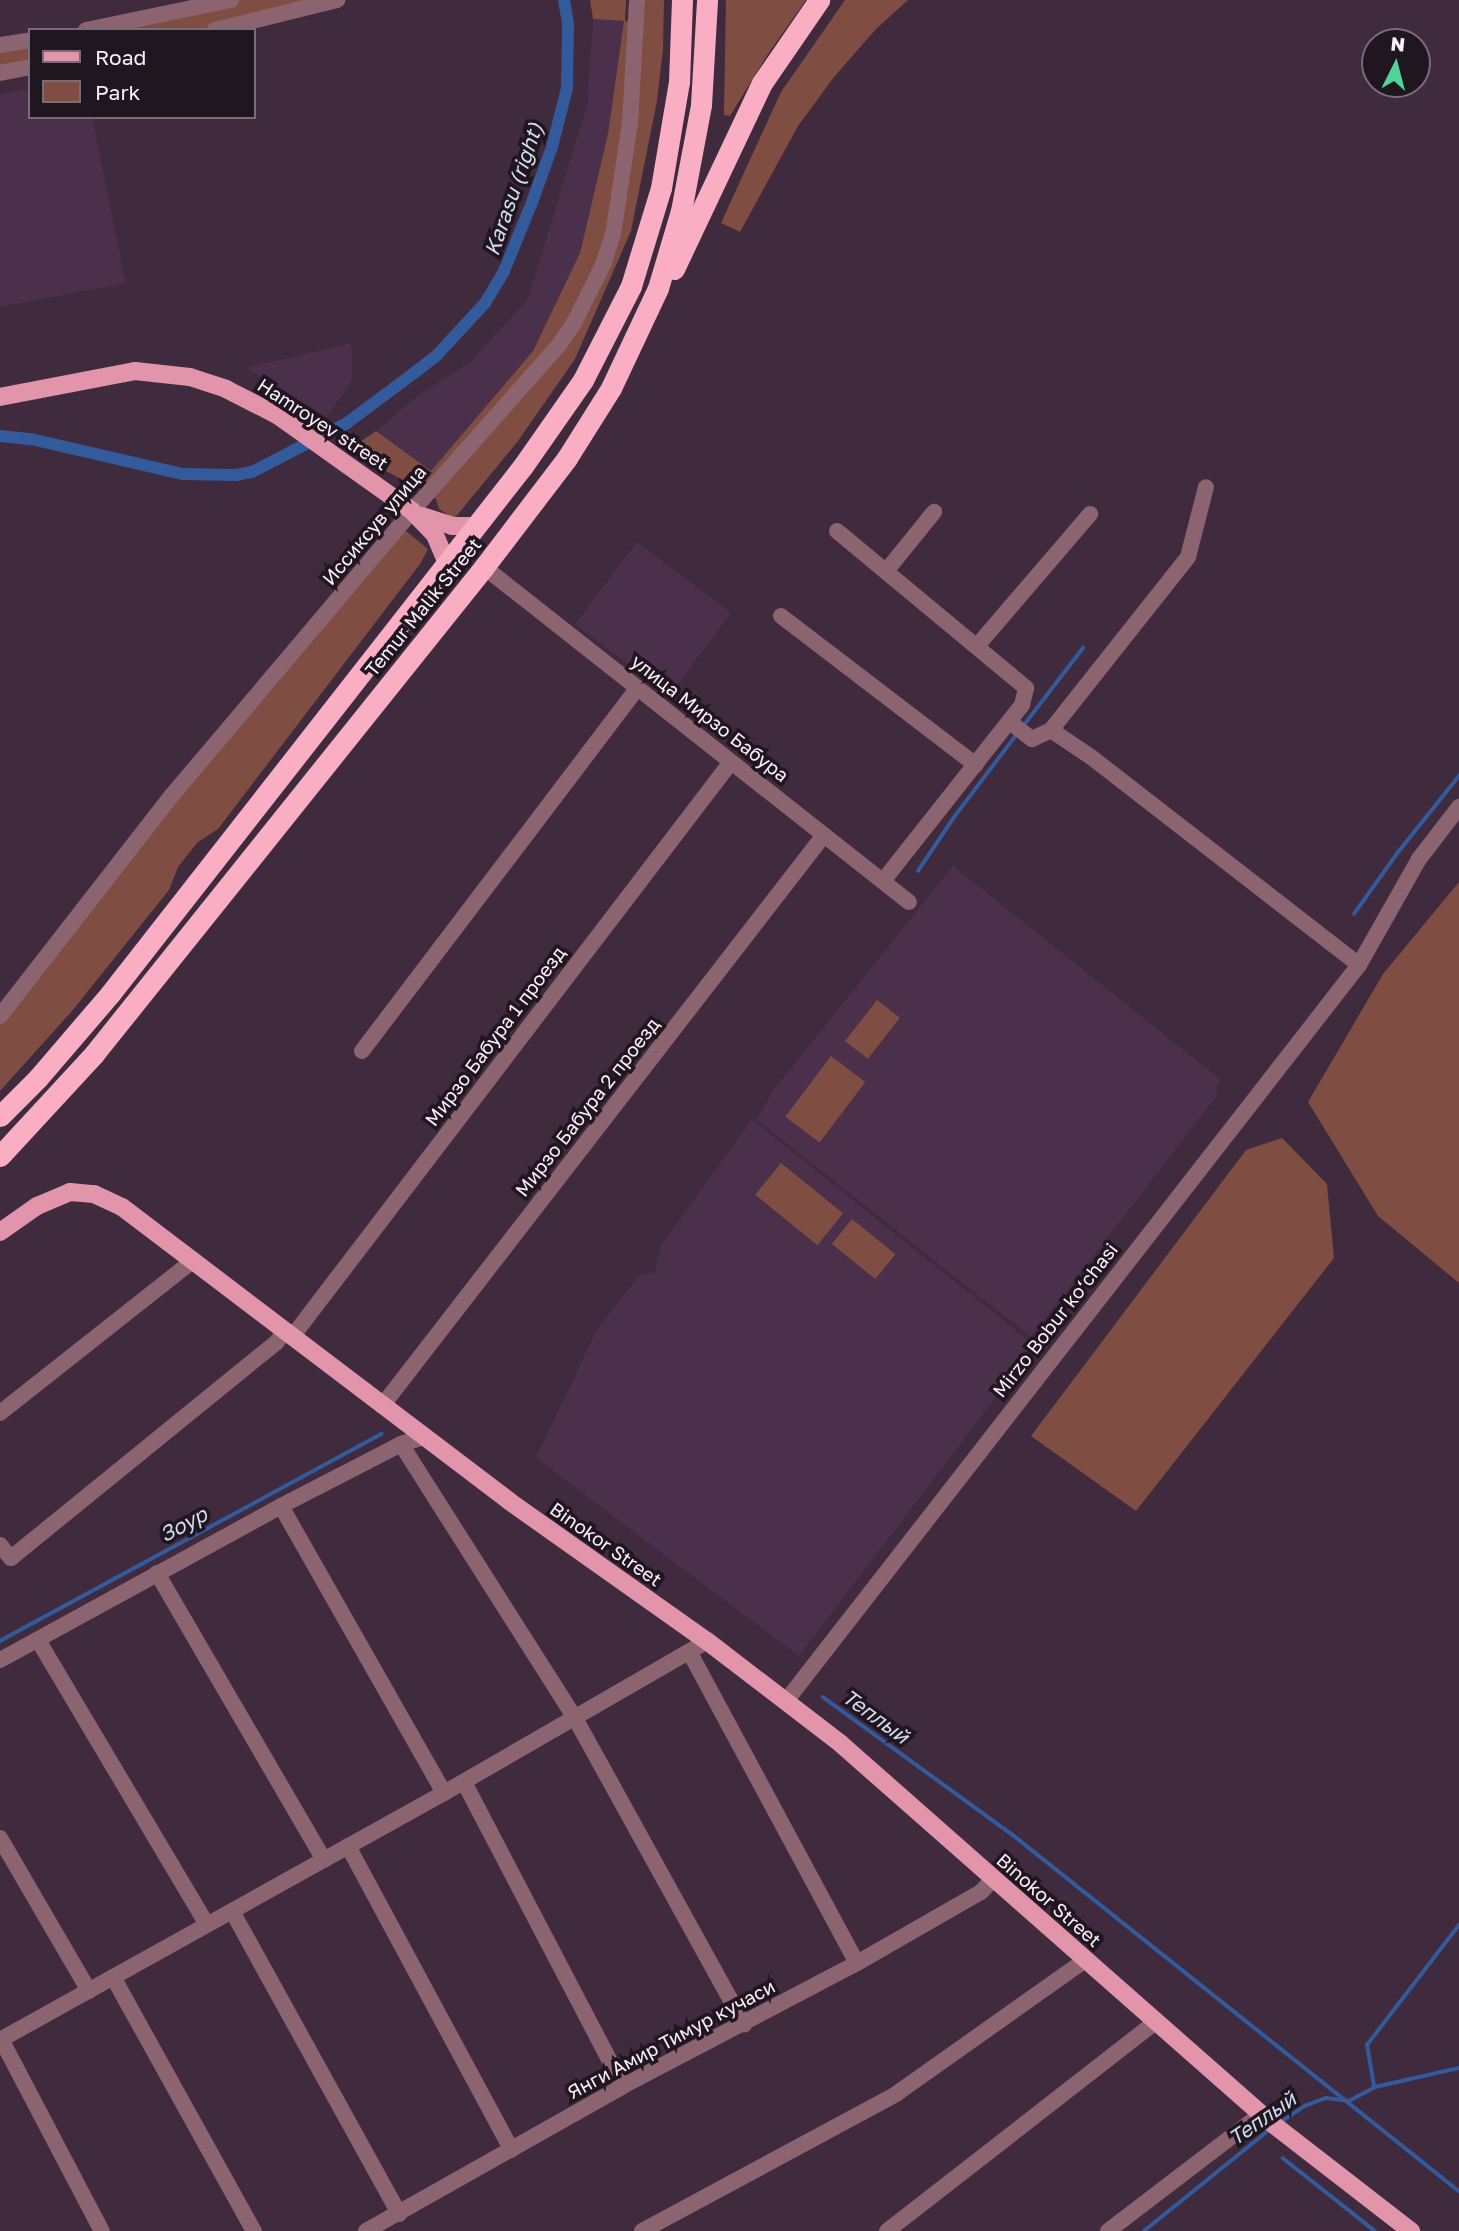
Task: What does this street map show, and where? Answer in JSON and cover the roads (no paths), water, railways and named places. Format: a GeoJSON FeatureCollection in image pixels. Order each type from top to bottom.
{"type":"FeatureCollection","features":[{"type":"Feature","properties":{"kind":"highway","name":"Temur Malik Street"},"geometry":{"type":"LineString","coordinates":[[0,1116],[47,1068],[110,994],[476,526],[583,380],[631,286],[661,188],[679,82],[682,0]]}},
{"type":"Feature","properties":{"kind":"highway","name":"Temur Malik Street"},"geometry":{"type":"LineString","coordinates":[[0,1156],[94,1054],[484,567],[567,458],[611,388],[637,339],[667,262],[690,171],[704,78],[707,0]]}},
{"type":"Feature","properties":{"kind":"highway"},"geometry":{"type":"LineString","coordinates":[[637,339],[697,226],[732,142],[762,83],[819,0]]}},
{"type":"Feature","properties":{"kind":"main road","name":"Hamroyev street"},"geometry":{"type":"LineString","coordinates":[[0,397],[115,373],[171,374],[208,382],[243,396],[310,438],[412,510],[444,524],[476,526]]}},
{"type":"Feature","properties":{"kind":"main road","name":"Hamroyev street"},"geometry":{"type":"LineString","coordinates":[[412,510],[435,535],[447,563]]}},
{"type":"Feature","properties":{"kind":"main road","name":"Binokor Street"},"geometry":{"type":"LineString","coordinates":[[0,1232],[51,1199],[70,1192],[87,1192],[122,1207],[382,1406],[786,1701],[895,1789],[993,1879],[1265,2117],[1411,2231]]}},
{"type":"Feature","properties":{"kind":"street"},"geometry":{"type":"LineString","coordinates":[[96,28],[231,0]]}},
{"type":"Feature","properties":{"kind":"street"},"geometry":{"type":"LineString","coordinates":[[223,28],[337,0]]}},
{"type":"Feature","properties":{"kind":"street","name":"Иссиксув улица"},"geometry":{"type":"LineString","coordinates":[[0,1016],[173,794],[412,510],[559,345],[590,295],[613,235],[624,175],[637,0]]}},
{"type":"Feature","properties":{"kind":"street"},"geometry":{"type":"LineString","coordinates":[[0,45],[28,40]]}},
{"type":"Feature","properties":{"kind":"street"},"geometry":{"type":"LineString","coordinates":[[0,73],[28,67]]}},
{"type":"Feature","properties":{"kind":"street"},"geometry":{"type":"LineString","coordinates":[[1010,722],[1032,739],[1051,730],[1188,557],[1206,487]]}},
{"type":"Feature","properties":{"kind":"street"},"geometry":{"type":"LineString","coordinates":[[887,570],[934,512]]}},
{"type":"Feature","properties":{"kind":"street"},"geometry":{"type":"LineString","coordinates":[[977,646],[1090,514]]}},
{"type":"Feature","properties":{"kind":"street"},"geometry":{"type":"LineString","coordinates":[[837,531],[1024,683],[1025,699],[1010,722],[883,881]]}},
{"type":"Feature","properties":{"kind":"street","name":"улица Мирзо Бабура"},"geometry":{"type":"LineString","coordinates":[[484,567],[909,902]]}},
{"type":"Feature","properties":{"kind":"street"},"geometry":{"type":"LineString","coordinates":[[780,616],[976,765]]}},
{"type":"Feature","properties":{"kind":"street"},"geometry":{"type":"LineString","coordinates":[[362,1051],[638,688]]}},
{"type":"Feature","properties":{"kind":"street"},"geometry":{"type":"LineString","coordinates":[[1051,730],[1091,757],[1359,965]]}},
{"type":"Feature","properties":{"kind":"street","name":"Мирзо Бабура 1 проезд"},"geometry":{"type":"LineString","coordinates":[[0,1545],[11,1558],[288,1334],[731,762]]}},
{"type":"Feature","properties":{"kind":"street","name":"Mirzo Bobur ko‘chasi"},"geometry":{"type":"LineString","coordinates":[[786,1701],[1359,965],[1419,859],[1459,807]]}},
{"type":"Feature","properties":{"kind":"street","name":"Мирзо Бабура 2 проезд"},"geometry":{"type":"LineString","coordinates":[[382,1406],[824,835]]}},
{"type":"Feature","properties":{"kind":"street"},"geometry":{"type":"LineString","coordinates":[[0,1413],[194,1260]]}},
{"type":"Feature","properties":{"kind":"street"},"geometry":{"type":"LineString","coordinates":[[0,1660],[281,1507],[401,1444],[424,1437]]}},
{"type":"Feature","properties":{"kind":"street"},"geometry":{"type":"LineString","coordinates":[[401,1444],[575,1718],[744,2024]]}},
{"type":"Feature","properties":{"kind":"street"},"geometry":{"type":"LineString","coordinates":[[281,1507],[443,1793]]}},
{"type":"Feature","properties":{"kind":"street"},"geometry":{"type":"LineString","coordinates":[[157,1573],[324,1860]]}},
{"type":"Feature","properties":{"kind":"street"},"geometry":{"type":"LineString","coordinates":[[38,1640],[207,1925]]}},
{"type":"Feature","properties":{"kind":"street"},"geometry":{"type":"LineString","coordinates":[[102,2231],[1,2040],[464,1782],[707,1642]]}},
{"type":"Feature","properties":{"kind":"street"},"geometry":{"type":"LineString","coordinates":[[690,1653],[857,1963]]}},
{"type":"Feature","properties":{"kind":"street"},"geometry":{"type":"LineString","coordinates":[[464,1782],[623,2087]]}},
{"type":"Feature","properties":{"kind":"street"},"geometry":{"type":"LineString","coordinates":[[0,1838],[89,1991]]}},
{"type":"Feature","properties":{"kind":"street"},"geometry":{"type":"LineString","coordinates":[[348,1846],[512,2150]]}},
{"type":"Feature","properties":{"kind":"street","name":"Янги Амир Тимур кучаси"},"geometry":{"type":"LineString","coordinates":[[366,2231],[623,2087],[857,1963],[981,1892],[993,1879]]}},
{"type":"Feature","properties":{"kind":"street"},"geometry":{"type":"LineString","coordinates":[[232,1911],[399,2214]]}},
{"type":"Feature","properties":{"kind":"street"},"geometry":{"type":"LineString","coordinates":[[642,2231],[896,2094],[1085,1960]]}},
{"type":"Feature","properties":{"kind":"street"},"geometry":{"type":"LineString","coordinates":[[113,1977],[254,2231]]}},
{"type":"Feature","properties":{"kind":"street"},"geometry":{"type":"LineString","coordinates":[[887,2231],[1155,2022]]}},
{"type":"Feature","properties":{"kind":"street"},"geometry":{"type":"LineString","coordinates":[[1108,2231],[1265,2117]]}},
{"type":"Feature","properties":{"kind":"waterway","name":"Karasu (right)"},"geometry":{"type":"LineString","coordinates":[[0,436],[31,439],[183,474],[236,475],[252,472],[347,423],[418,370],[437,355],[485,303],[504,271],[531,205],[552,147],[567,88],[568,23],[564,0]]}},
{"type":"Feature","properties":{"kind":"waterway"},"geometry":{"type":"LineString","coordinates":[[1024,725],[1083,648]]}},
{"type":"Feature","properties":{"kind":"waterway"},"geometry":{"type":"LineString","coordinates":[[918,871],[955,816],[1017,734]]}},
{"type":"Feature","properties":{"kind":"waterway"},"geometry":{"type":"LineString","coordinates":[[1354,914],[1399,851],[1459,776]]}},
{"type":"Feature","properties":{"kind":"waterway","name":"Зоур"},"geometry":{"type":"LineString","coordinates":[[0,1641],[381,1434]]}},
{"type":"Feature","properties":{"kind":"waterway"},"geometry":{"type":"LineString","coordinates":[[823,1697],[1013,1835],[1459,2191]]}},
{"type":"Feature","properties":{"kind":"waterway"},"geometry":{"type":"LineString","coordinates":[[1374,2086],[1367,2045],[1459,1925]]}},
{"type":"Feature","properties":{"kind":"waterway","name":"Теплый"},"geometry":{"type":"LineString","coordinates":[[1281,2122],[1305,2106],[1326,2098],[1349,2101],[1375,2087],[1459,2068]]}},
{"type":"Feature","properties":{"kind":"waterway","name":"Теплый"},"geometry":{"type":"LineString","coordinates":[[1144,2231],[1269,2130]]}},
{"type":"Feature","properties":{"kind":"waterway"},"geometry":{"type":"LineString","coordinates":[[1283,2158],[1375,2231]]}}]}
